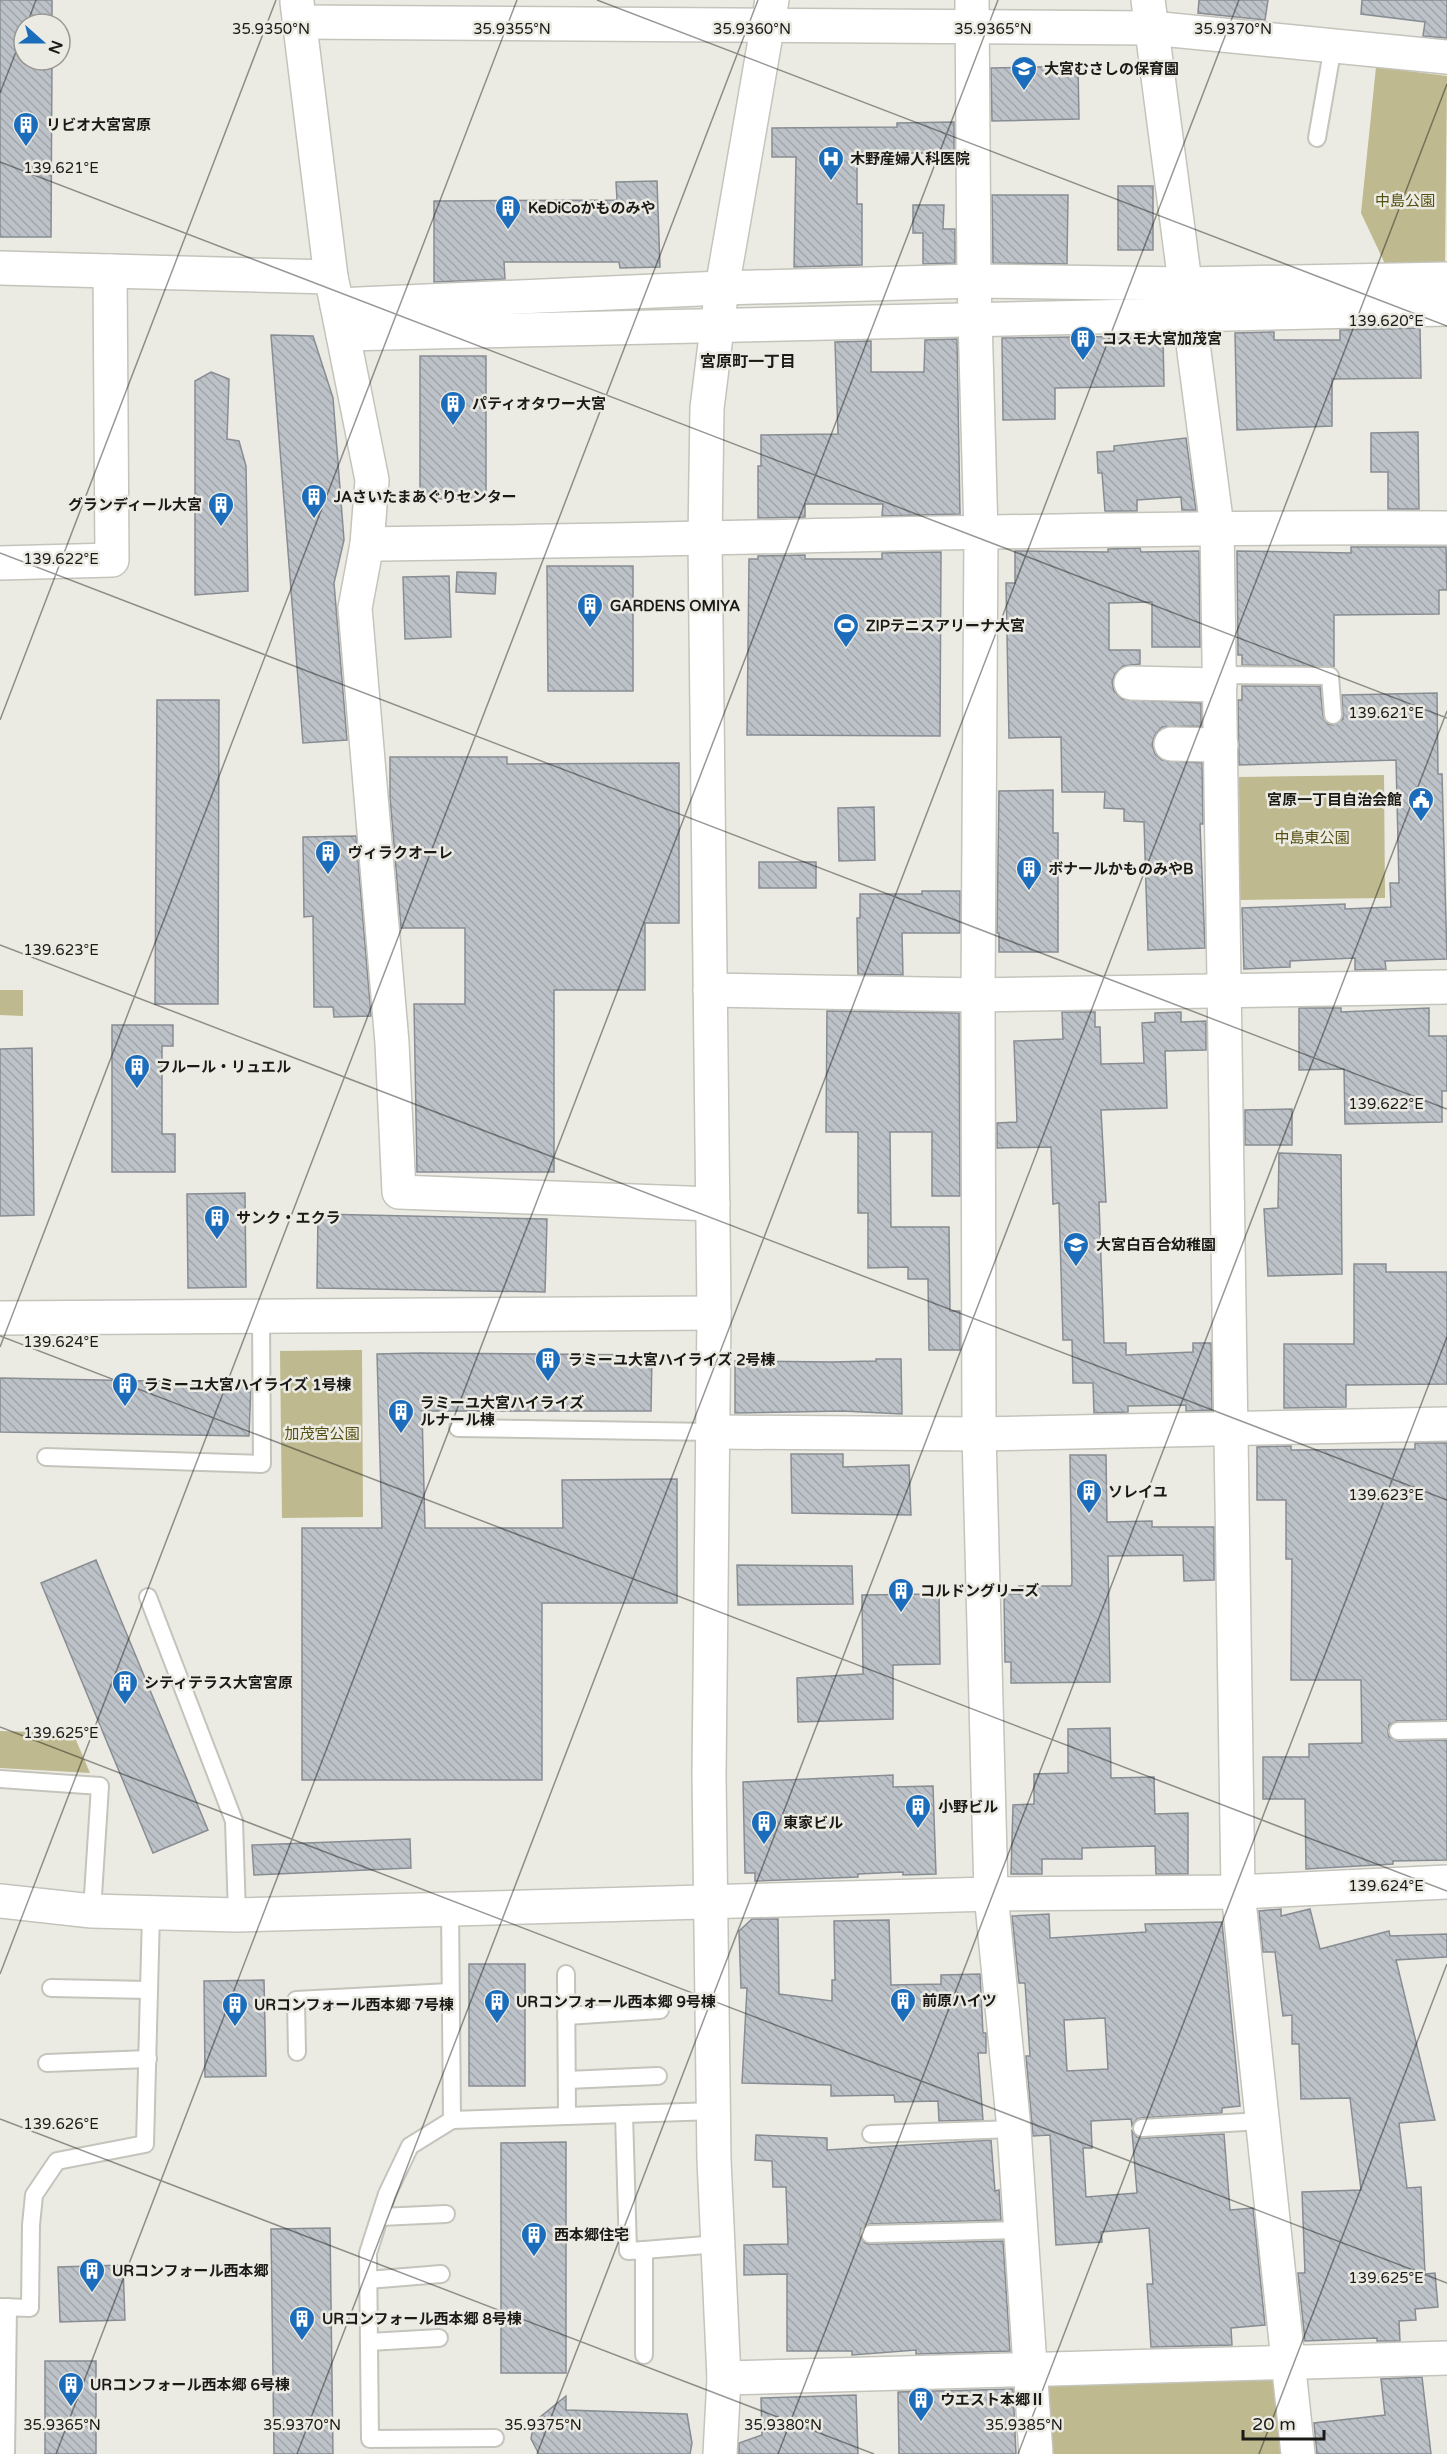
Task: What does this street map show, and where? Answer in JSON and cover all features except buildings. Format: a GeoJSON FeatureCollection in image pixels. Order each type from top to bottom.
{"type":"FeatureCollection","features":[{"type":"Feature","properties":{"kind":"street"},"geometry":{"type":"LineString","coordinates":[[713,1204],[399,1192],[392,1043],[355,608],[367,544],[372,480],[337,305],[298,11],[1150,14],[1333,46],[1447,57]]}},
{"type":"Feature","properties":{"kind":"street"},"geometry":{"type":"LineString","coordinates":[[722,2450],[724,2379],[714,2111],[711,1903],[714,1313],[705,540],[707,408],[719,309],[770,14]]}},
{"type":"Feature","properties":{"kind":"street"},"geometry":{"type":"LineString","coordinates":[[1150,14],[1217,527],[1226,992],[1238,1892],[1298,2454]]}},
{"type":"Feature","properties":{"kind":"street"},"geometry":{"type":"LineString","coordinates":[[972,15],[975,303],[981,533],[978,994],[979,1434],[991,1894],[1014,2129],[1036,2454]]}},
{"type":"Feature","properties":{"kind":"street"},"geometry":{"type":"LineString","coordinates":[[0,268],[110,271],[337,305],[719,309],[1189,300],[1447,309]]}},
{"type":"Feature","properties":{"kind":"street"},"geometry":{"type":"LineString","coordinates":[[0,563],[112,560],[110,271]]}},
{"type":"Feature","properties":{"kind":"street"},"geometry":{"type":"LineString","coordinates":[[1189,300],[1447,279]]}},
{"type":"Feature","properties":{"kind":"street"},"geometry":{"type":"LineString","coordinates":[[367,544],[705,540],[1217,527],[1447,528]]}},
{"type":"Feature","properties":{"kind":"street"},"geometry":{"type":"LineString","coordinates":[[1131,683],[1220,680]]}},
{"type":"Feature","properties":{"kind":"street"},"geometry":{"type":"LineString","coordinates":[[1171,744],[1221,744]]}},
{"type":"Feature","properties":{"kind":"street"},"geometry":{"type":"LineString","coordinates":[[710,990],[978,994],[1447,987]]}},
{"type":"Feature","properties":{"kind":"street"},"geometry":{"type":"LineString","coordinates":[[0,1318],[261,1318],[714,1313]]}},
{"type":"Feature","properties":{"kind":"street"},"geometry":{"type":"LineString","coordinates":[[713,1432],[979,1434],[1447,1424]]}},
{"type":"Feature","properties":{"kind":"street"},"geometry":{"type":"LineString","coordinates":[[0,1901],[92,1911],[237,1915],[991,1894],[1238,1892],[1447,1882]]}},
{"type":"Feature","properties":{"kind":"street"},"geometry":{"type":"LineString","coordinates":[[724,2379],[1288,2365],[1447,2358]]}},
{"type":"Feature","properties":{"kind":"lane"},"geometry":{"type":"LineString","coordinates":[[1317,138],[1333,46]]}},
{"type":"Feature","properties":{"kind":"lane"},"geometry":{"type":"LineString","coordinates":[[1220,680],[1330,676],[1333,715]]}},
{"type":"Feature","properties":{"kind":"lane"},"geometry":{"type":"LineString","coordinates":[[46,1456],[262,1464],[261,1318]]}},
{"type":"Feature","properties":{"kind":"lane"},"geometry":{"type":"LineString","coordinates":[[458,1428],[713,1432]]}},
{"type":"Feature","properties":{"kind":"lane"},"geometry":{"type":"LineString","coordinates":[[148,1597],[234,1821],[237,1915]]}},
{"type":"Feature","properties":{"kind":"lane"},"geometry":{"type":"LineString","coordinates":[[1398,1731],[1447,1730]]}},
{"type":"Feature","properties":{"kind":"lane"},"geometry":{"type":"LineString","coordinates":[[0,1779],[100,1786],[92,1911]]}},
{"type":"Feature","properties":{"kind":"lane"},"geometry":{"type":"LineString","coordinates":[[450,1909],[452,2120]]}},
{"type":"Feature","properties":{"kind":"lane"},"geometry":{"type":"LineString","coordinates":[[6,2454],[4,2307],[30,2308],[31,2225],[34,2195],[57,2161],[145,2144],[151,1914]]}},
{"type":"Feature","properties":{"kind":"lane"},"geometry":{"type":"LineString","coordinates":[[566,1974],[567,2116]]}},
{"type":"Feature","properties":{"kind":"lane"},"geometry":{"type":"LineString","coordinates":[[51,1989],[149,1990]]}},
{"type":"Feature","properties":{"kind":"lane"},"geometry":{"type":"LineString","coordinates":[[297,2052],[296,2000],[450,1992]]}},
{"type":"Feature","properties":{"kind":"lane"},"geometry":{"type":"LineString","coordinates":[[566,2016],[660,2010]]}},
{"type":"Feature","properties":{"kind":"lane"},"geometry":{"type":"LineString","coordinates":[[47,2063],[148,2059]]}},
{"type":"Feature","properties":{"kind":"lane"},"geometry":{"type":"LineString","coordinates":[[567,2079],[658,2076]]}},
{"type":"Feature","properties":{"kind":"lane"},"geometry":{"type":"LineString","coordinates":[[495,2438],[370,2439],[368,2253],[387,2194],[410,2146],[452,2120],[714,2111]]}},
{"type":"Feature","properties":{"kind":"lane"},"geometry":{"type":"LineString","coordinates":[[624,2114],[628,2251],[718,2244]]}},
{"type":"Feature","properties":{"kind":"lane"},"geometry":{"type":"LineString","coordinates":[[1142,2128],[1262,2121]]}},
{"type":"Feature","properties":{"kind":"lane"},"geometry":{"type":"LineString","coordinates":[[871,2134],[1014,2129]]}},
{"type":"Feature","properties":{"kind":"lane"},"geometry":{"type":"LineString","coordinates":[[380,2217],[446,2214]]}},
{"type":"Feature","properties":{"kind":"lane"},"geometry":{"type":"LineString","coordinates":[[870,2234],[1021,2230]]}},
{"type":"Feature","properties":{"kind":"lane"},"geometry":{"type":"LineString","coordinates":[[644,2250],[644,2355]]}},
{"type":"Feature","properties":{"kind":"lane"},"geometry":{"type":"LineString","coordinates":[[368,2280],[441,2274]]}},
{"type":"Feature","properties":{"kind":"lane"},"geometry":{"type":"LineString","coordinates":[[369,2342],[440,2338]]}},
{"type":"Feature","properties":{"kind":"green space","name":"中島公園"},"geometry":{"type":"Polygon","coordinates":[[[1376,67],[1447,76],[1445,266],[1387,268],[1361,213],[1376,67]]]}},
{"type":"Feature","properties":{"kind":"green space","name":"中島東公園"},"geometry":{"type":"Polygon","coordinates":[[[1384,775],[1385,898],[1240,900],[1239,777],[1384,775]]]}},
{"type":"Feature","properties":{"kind":"green space"},"geometry":{"type":"Polygon","coordinates":[[[0,990],[23,990],[23,1016],[0,1015],[0,990]]]}},
{"type":"Feature","properties":{"kind":"green space","name":"加茂宮公園"},"geometry":{"type":"Polygon","coordinates":[[[362,1350],[363,1517],[282,1518],[280,1351],[362,1350]]]}},
{"type":"Feature","properties":{"kind":"green space"},"geometry":{"type":"Polygon","coordinates":[[[0,1731],[73,1733],[90,1773],[0,1768],[0,1731]]]}},
{"type":"Feature","properties":{"kind":"green space"},"geometry":{"type":"Polygon","coordinates":[[[1278,2380],[1286,2454],[1047,2454],[1041,2383],[1278,2380]]]}},
{"type":"Feature","properties":{"kind":"place","name":"大宮むさしの保育園"},"geometry":{"type":"Point","coordinates":[1024,92]}},
{"type":"Feature","properties":{"kind":"place","name":"リビオ大宮宮原"},"geometry":{"type":"Point","coordinates":[26,148]}},
{"type":"Feature","properties":{"kind":"place","name":"木野産婦人科医院"},"geometry":{"type":"Point","coordinates":[831,182]}},
{"type":"Feature","properties":{"kind":"place","name":"KeDiCoかものみや"},"geometry":{"type":"Point","coordinates":[508,231]}},
{"type":"Feature","properties":{"kind":"place","name":"コスモ大宮加茂宮"},"geometry":{"type":"Point","coordinates":[1083,362]}},
{"type":"Feature","properties":{"kind":"place","name":"パティオタワー大宮"},"geometry":{"type":"Point","coordinates":[453,427]}},
{"type":"Feature","properties":{"kind":"place","name":"JAさいたまあぐりセンター"},"geometry":{"type":"Point","coordinates":[314,520]}},
{"type":"Feature","properties":{"kind":"place","name":"グランディール大宮"},"geometry":{"type":"Point","coordinates":[221,528]}},
{"type":"Feature","properties":{"kind":"place","name":"GARDENS OMIYA"},"geometry":{"type":"Point","coordinates":[590,629]}},
{"type":"Feature","properties":{"kind":"place","name":"ZIPテニスアリーナ大宮"},"geometry":{"type":"Point","coordinates":[846,649]}},
{"type":"Feature","properties":{"kind":"place","name":"宮原一丁目自治会館"},"geometry":{"type":"Point","coordinates":[1421,823]}},
{"type":"Feature","properties":{"kind":"place","name":"ヴィラクオーレ"},"geometry":{"type":"Point","coordinates":[328,876]}},
{"type":"Feature","properties":{"kind":"place","name":"ボナールかものみやB"},"geometry":{"type":"Point","coordinates":[1029,892]}},
{"type":"Feature","properties":{"kind":"place","name":"フルール・リュエル"},"geometry":{"type":"Point","coordinates":[137,1090]}},
{"type":"Feature","properties":{"kind":"place","name":"サンク・エクラ"},"geometry":{"type":"Point","coordinates":[217,1241]}},
{"type":"Feature","properties":{"kind":"place","name":"大宮白百合幼稚園"},"geometry":{"type":"Point","coordinates":[1076,1268]}},
{"type":"Feature","properties":{"kind":"place","name":"ラミーユ大宮ハイライズ 2号棟"},"geometry":{"type":"Point","coordinates":[548,1383]}},
{"type":"Feature","properties":{"kind":"place","name":"ラミーユ大宮ハイライズ 1号棟"},"geometry":{"type":"Point","coordinates":[125,1408]}},
{"type":"Feature","properties":{"kind":"place","name":"ラミーユ大宮ハイライズ ルナール棟"},"geometry":{"type":"Point","coordinates":[401,1435]}},
{"type":"Feature","properties":{"kind":"place","name":"ソレイユ"},"geometry":{"type":"Point","coordinates":[1089,1515]}},
{"type":"Feature","properties":{"kind":"place","name":"コルドングリーズ"},"geometry":{"type":"Point","coordinates":[901,1614]}},
{"type":"Feature","properties":{"kind":"place","name":"シティテラス大宮宮原"},"geometry":{"type":"Point","coordinates":[125,1706]}},
{"type":"Feature","properties":{"kind":"place","name":"小野ビル"},"geometry":{"type":"Point","coordinates":[918,1830]}},
{"type":"Feature","properties":{"kind":"place","name":"東家ビル"},"geometry":{"type":"Point","coordinates":[764,1846]}},
{"type":"Feature","properties":{"kind":"place","name":"前原ハイツ"},"geometry":{"type":"Point","coordinates":[903,2024]}},
{"type":"Feature","properties":{"kind":"place","name":"URコンフォール西本郷 9号棟"},"geometry":{"type":"Point","coordinates":[497,2025]}},
{"type":"Feature","properties":{"kind":"place","name":"URコンフォール西本郷 7号棟"},"geometry":{"type":"Point","coordinates":[235,2028]}},
{"type":"Feature","properties":{"kind":"place","name":"西本郷住宅"},"geometry":{"type":"Point","coordinates":[534,2258]}},
{"type":"Feature","properties":{"kind":"place","name":"URコンフォール西本郷"},"geometry":{"type":"Point","coordinates":[92,2294]}},
{"type":"Feature","properties":{"kind":"place","name":"URコンフォール西本郷 8号棟"},"geometry":{"type":"Point","coordinates":[302,2342]}},
{"type":"Feature","properties":{"kind":"place","name":"URコンフォール西本郷 6号棟"},"geometry":{"type":"Point","coordinates":[71,2408]}},
{"type":"Feature","properties":{"kind":"place","name":"ウエスト本郷Ⅱ"},"geometry":{"type":"Point","coordinates":[921,2423]}},
{"type":"Feature","properties":{"kind":"district","name":"宮原町一丁目"},"geometry":{"type":"Point","coordinates":[748,362]}}]}
